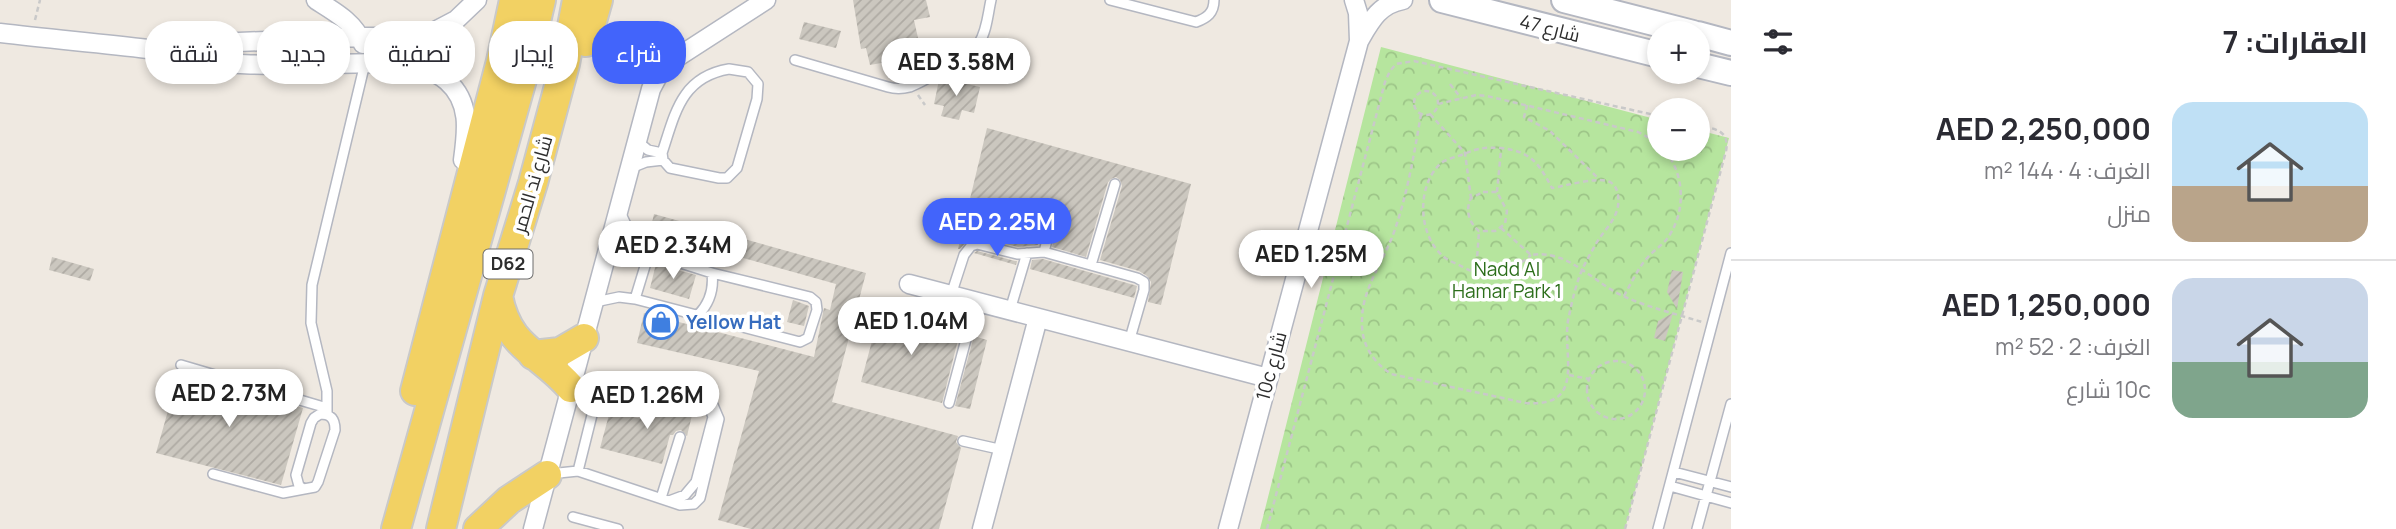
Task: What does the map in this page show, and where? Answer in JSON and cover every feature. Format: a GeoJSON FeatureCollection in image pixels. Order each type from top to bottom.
{"type":"FeatureCollection","features":[{"type":"Feature","properties":{"kind":"main road"},"geometry":{"type":"LineString","coordinates":[[379,529],[501,61],[514,0]]}},
{"type":"Feature","properties":{"kind":"main road"},"geometry":{"type":"LineString","coordinates":[[396,529],[507,135],[541,0]]}},
{"type":"Feature","properties":{"kind":"main road","name":"شارع ند الحمر"},"geometry":{"type":"LineString","coordinates":[[441,529],[498,296],[533,183],[565,64],[577,0]]}},
{"type":"Feature","properties":{"kind":"main road"},"geometry":{"type":"LineString","coordinates":[[533,183],[542,176],[555,156],[597,0]]}},
{"type":"Feature","properties":{"kind":"main road"},"geometry":{"type":"LineString","coordinates":[[498,296],[506,323],[513,335],[533,355],[584,389]]}},
{"type":"Feature","properties":{"kind":"main road"},"geometry":{"type":"LineString","coordinates":[[533,355],[560,352],[584,338]]}},
{"type":"Feature","properties":{"kind":"main road"},"geometry":{"type":"LineString","coordinates":[[478,529],[509,500],[547,475]]}},
{"type":"Feature","properties":{"kind":"street"},"geometry":{"type":"LineString","coordinates":[[316,0],[348,21],[360,37],[364,58]]}},
{"type":"Feature","properties":{"kind":"street"},"geometry":{"type":"LineString","coordinates":[[243,42],[412,37],[435,31],[456,20],[477,0]]}},
{"type":"Feature","properties":{"kind":"street"},"geometry":{"type":"LineString","coordinates":[[533,529],[547,475],[584,389],[584,338],[651,89],[670,62],[766,0]]}},
{"type":"Feature","properties":{"kind":"street","name":"10c شارع"},"geometry":{"type":"LineString","coordinates":[[1228,529],[1359,41],[1359,13],[1354,0]]}},
{"type":"Feature","properties":{"kind":"street","name":"10c شارع"},"geometry":{"type":"LineString","coordinates":[[1359,41],[1376,14],[1385,6],[1403,0]]}},
{"type":"Feature","properties":{"kind":"street","name":"شارع 47"},"geometry":{"type":"LineString","coordinates":[[1442,0],[1647,52]]}},
{"type":"Feature","properties":{"kind":"street","name":"شارع 47"},"geometry":{"type":"LineString","coordinates":[[1563,0],[1647,22]]}},
{"type":"Feature","properties":{"kind":"street"},"geometry":{"type":"LineString","coordinates":[[0,33],[145,49]]}},
{"type":"Feature","properties":{"kind":"street","name":"شارع 47"},"geometry":{"type":"LineString","coordinates":[[1710,38],[1731,43]]}},
{"type":"Feature","properties":{"kind":"street"},"geometry":{"type":"LineString","coordinates":[[243,62],[276,65],[364,63]]}},
{"type":"Feature","properties":{"kind":"street"},"geometry":{"type":"LineString","coordinates":[[1710,68],[1731,73]]}},
{"type":"Feature","properties":{"kind":"street"},"geometry":{"type":"LineString","coordinates":[[446,274],[467,122],[464,106],[450,84]]}},
{"type":"Feature","properties":{"kind":"street"},"geometry":{"type":"LineString","coordinates":[[909,284],[1268,378]]}},
{"type":"Feature","properties":{"kind":"street"},"geometry":{"type":"LineString","coordinates":[[982,529],[1038,318]]}},
{"type":"Feature","properties":{"kind":"lane"},"geometry":{"type":"LineString","coordinates":[[795,60],[888,87],[912,86],[973,51],[982,39],[991,0]]}},
{"type":"Feature","properties":{"kind":"lane"},"geometry":{"type":"LineString","coordinates":[[1115,1],[1196,22],[1205,19],[1212,12],[1214,0]]}},
{"type":"Feature","properties":{"kind":"lane"},"geometry":{"type":"LineString","coordinates":[[213,474],[284,493],[315,487],[318,482],[335,424],[327,411],[327,391],[311,323],[312,285],[364,67]]}},
{"type":"Feature","properties":{"kind":"lane"},"geometry":{"type":"LineString","coordinates":[[637,141],[662,157],[670,168],[727,178],[737,168],[757,99],[758,84],[754,77],[748,72],[729,69],[718,71],[697,82],[680,101],[662,157]]}},
{"type":"Feature","properties":{"kind":"lane"},"geometry":{"type":"LineString","coordinates":[[630,168],[662,157]]}},
{"type":"Feature","properties":{"kind":"lane"},"geometry":{"type":"LineString","coordinates":[[1091,265],[1115,184]]}},
{"type":"Feature","properties":{"kind":"lane"},"geometry":{"type":"LineString","coordinates":[[593,302],[619,297],[635,299],[800,342],[810,334],[818,306],[814,299],[712,273],[649,253],[632,237],[619,209]]}},
{"type":"Feature","properties":{"kind":"lane"},"geometry":{"type":"LineString","coordinates":[[1044,252],[1049,232],[1047,224]]}},
{"type":"Feature","properties":{"kind":"lane"},"geometry":{"type":"LineString","coordinates":[[951,295],[964,255],[971,246],[977,244],[1017,254],[1044,252],[1144,282],[1129,342]]}},
{"type":"Feature","properties":{"kind":"lane"},"geometry":{"type":"LineString","coordinates":[[635,299],[649,253]]}},
{"type":"Feature","properties":{"kind":"lane"},"geometry":{"type":"LineString","coordinates":[[1010,310],[1027,253]]}},
{"type":"Feature","properties":{"kind":"lane"},"geometry":{"type":"LineString","coordinates":[[1658,529],[1731,253]]}},
{"type":"Feature","properties":{"kind":"lane"},"geometry":{"type":"LineString","coordinates":[[698,315],[705,308],[712,292],[712,273]]}},
{"type":"Feature","properties":{"kind":"lane"},"geometry":{"type":"LineString","coordinates":[[949,403],[976,302]]}},
{"type":"Feature","properties":{"kind":"lane"},"geometry":{"type":"LineString","coordinates":[[181,365],[327,411]]}},
{"type":"Feature","properties":{"kind":"lane"},"geometry":{"type":"LineString","coordinates":[[547,475],[578,471],[665,500],[685,495],[696,482],[712,412],[703,401],[691,402],[629,379],[584,389],[578,471]]}},
{"type":"Feature","properties":{"kind":"lane"},"geometry":{"type":"LineString","coordinates":[[1697,529],[1731,404]]}},
{"type":"Feature","properties":{"kind":"lane"},"geometry":{"type":"LineString","coordinates":[[304,489],[299,486],[296,475],[311,424],[327,411]]}},
{"type":"Feature","properties":{"kind":"lane"},"geometry":{"type":"LineString","coordinates":[[665,500],[680,437]]}},
{"type":"Feature","properties":{"kind":"lane"},"geometry":{"type":"LineString","coordinates":[[963,441],[1003,450]]}},
{"type":"Feature","properties":{"kind":"lane"},"geometry":{"type":"LineString","coordinates":[[1674,472],[1731,488]]}},
{"type":"Feature","properties":{"kind":"lane"},"geometry":{"type":"LineString","coordinates":[[1670,486],[1731,503]]}},
{"type":"Feature","properties":{"kind":"lane"},"geometry":{"type":"LineString","coordinates":[[573,517],[618,529]]}},
{"type":"Feature","properties":{"kind":"path"},"geometry":{"type":"LineString","coordinates":[[30,36],[40,0]]}},
{"type":"Feature","properties":{"kind":"path"},"geometry":{"type":"LineString","coordinates":[[1266,529],[1385,82],[1396,64],[1414,61],[1647,113]]}},
{"type":"Feature","properties":{"kind":"path"},"geometry":{"type":"LineString","coordinates":[[1450,84],[1461,98]]}},
{"type":"Feature","properties":{"kind":"path"},"geometry":{"type":"LineString","coordinates":[[1428,90],[1438,99],[1438,104],[1434,112],[1421,114],[1413,104],[1419,92],[1428,90]]}},
{"type":"Feature","properties":{"kind":"path"},"geometry":{"type":"LineString","coordinates":[[1438,104],[1461,98],[1487,96],[1638,132],[1647,137]]}},
{"type":"Feature","properties":{"kind":"path"},"geometry":{"type":"LineString","coordinates":[[1421,114],[1403,203],[1392,236],[1365,296],[1363,342],[1379,366],[1391,374],[1526,403],[1543,404],[1555,400],[1569,375],[1567,320],[1582,271],[1599,239],[1612,223],[1618,206],[1617,189],[1611,183],[1599,179],[1550,131],[1524,117],[1527,104]]}},
{"type":"Feature","properties":{"kind":"path"},"geometry":{"type":"LineString","coordinates":[[1430,114],[1465,153],[1471,198],[1468,212],[1474,227],[1479,231],[1495,231],[1502,228],[1507,219],[1507,211],[1497,192],[1501,148]]}},
{"type":"Feature","properties":{"kind":"path"},"geometry":{"type":"LineString","coordinates":[[1625,529],[1728,143],[1725,135],[1718,129],[1710,127]]}},
{"type":"Feature","properties":{"kind":"path"},"geometry":{"type":"LineString","coordinates":[[1599,179],[1552,188],[1540,167],[1521,151],[1481,147],[1440,163],[1427,185],[1422,211],[1428,236],[1443,257],[1476,274],[1510,272],[1531,255],[1546,253],[1567,259],[1624,296],[1712,325]]}},
{"type":"Feature","properties":{"kind":"path"},"geometry":{"type":"LineString","coordinates":[[1624,296],[1644,262],[1666,240],[1676,224],[1682,200],[1678,175],[1672,161]]}},
{"type":"Feature","properties":{"kind":"path"},"geometry":{"type":"LineString","coordinates":[[1471,198],[1483,192],[1497,192]]}},
{"type":"Feature","properties":{"kind":"path"},"geometry":{"type":"LineString","coordinates":[[1502,228],[1531,255]]}},
{"type":"Feature","properties":{"kind":"path"},"geometry":{"type":"LineString","coordinates":[[1476,274],[1479,231]]}},
{"type":"Feature","properties":{"kind":"path"},"geometry":{"type":"LineString","coordinates":[[1622,361],[1637,369],[1642,376],[1643,400],[1633,413],[1626,417],[1610,418],[1602,415],[1590,403],[1587,387],[1589,379],[1599,366],[1622,361]]}},
{"type":"Feature","properties":{"kind":"path"},"geometry":{"type":"LineString","coordinates":[[1569,375],[1589,379]]}},
{"type":"Feature","properties":{"kind":"green space","name":"Nadd Al Hamar Park 1"},"geometry":{"type":"Polygon","coordinates":[[[1381,47],[1647,117],[1647,161],[1710,161],[1710,133],[1729,138],[1625,529],[1260,529],[1381,47]]]}},
{"type":"Feature","properties":{"kind":"building"},"geometry":{"type":"Polygon","coordinates":[[[853,0],[926,0],[930,17],[914,20],[918,38],[906,41],[909,58],[870,65],[866,48],[861,49],[853,0]]]}},
{"type":"Feature","properties":{"kind":"building"},"geometry":{"type":"Polygon","coordinates":[[[804,22],[841,31],[836,48],[799,39],[804,22]]]}},
{"type":"Feature","properties":{"kind":"building"},"geometry":{"type":"Polygon","coordinates":[[[942,78],[980,87],[974,113],[962,110],[959,120],[941,116],[944,106],[934,104],[939,80],[942,78]]]}},
{"type":"Feature","properties":{"kind":"building"},"geometry":{"type":"Polygon","coordinates":[[[987,128],[1191,184],[1161,305],[1148,302],[1151,282],[1147,276],[1139,271],[1100,260],[1122,186],[1116,177],[1108,182],[1086,257],[1052,247],[1056,230],[1048,217],[1041,221],[1042,232],[1038,245],[1018,247],[978,237],[968,240],[958,249],[987,128]]]}},
{"type":"Feature","properties":{"kind":"building"},"geometry":{"type":"Polygon","coordinates":[[[654,214],[866,273],[832,402],[958,436],[956,442],[961,448],[939,529],[751,529],[718,520],[759,371],[637,343],[644,313],[814,357],[824,308],[830,310],[836,284],[718,251],[716,257],[657,240],[651,227],[654,214]]]}},
{"type":"Feature","properties":{"kind":"building"},"geometry":{"type":"Polygon","coordinates":[[[977,251],[1017,261],[1016,265],[974,253],[977,251]]]}},
{"type":"Feature","properties":{"kind":"building"},"geometry":{"type":"Polygon","coordinates":[[[52,257],[94,269],[90,281],[49,270],[52,257]]]}},
{"type":"Feature","properties":{"kind":"building"},"geometry":{"type":"Polygon","coordinates":[[[1043,259],[1137,286],[1134,298],[1030,269],[1032,260],[1043,259]]]}},
{"type":"Feature","properties":{"kind":"building"},"geometry":{"type":"Polygon","coordinates":[[[656,264],[696,275],[689,299],[650,288],[656,264]]]}},
{"type":"Feature","properties":{"kind":"building"},"geometry":{"type":"Polygon","coordinates":[[[1672,270],[1683,272],[1677,309],[1667,292],[1672,270]]]}},
{"type":"Feature","properties":{"kind":"building"},"geometry":{"type":"Polygon","coordinates":[[[793,300],[809,306],[804,326],[787,322],[793,300]]]}},
{"type":"Feature","properties":{"kind":"building"},"geometry":{"type":"Polygon","coordinates":[[[880,311],[960,332],[942,403],[861,382],[880,311]]]}},
{"type":"Feature","properties":{"kind":"building"},"geometry":{"type":"Polygon","coordinates":[[[1673,313],[1665,341],[1654,338],[1658,321],[1673,313]]]}},
{"type":"Feature","properties":{"kind":"building"},"geometry":{"type":"Polygon","coordinates":[[[974,336],[987,340],[970,409],[955,406],[974,336]]]}},
{"type":"Feature","properties":{"kind":"building"},"geometry":{"type":"Polygon","coordinates":[[[179,372],[303,408],[281,485],[156,453],[179,372]]]}},
{"type":"Feature","properties":{"kind":"building"},"geometry":{"type":"Polygon","coordinates":[[[660,396],[691,406],[693,411],[687,436],[681,430],[670,435],[662,464],[600,448],[610,411],[653,422],[660,396]]]}},
{"type":"Feature","properties":{"kind":"place","name":"Yellow Hat"},"geometry":{"type":"Point","coordinates":[661,322]}}]}
